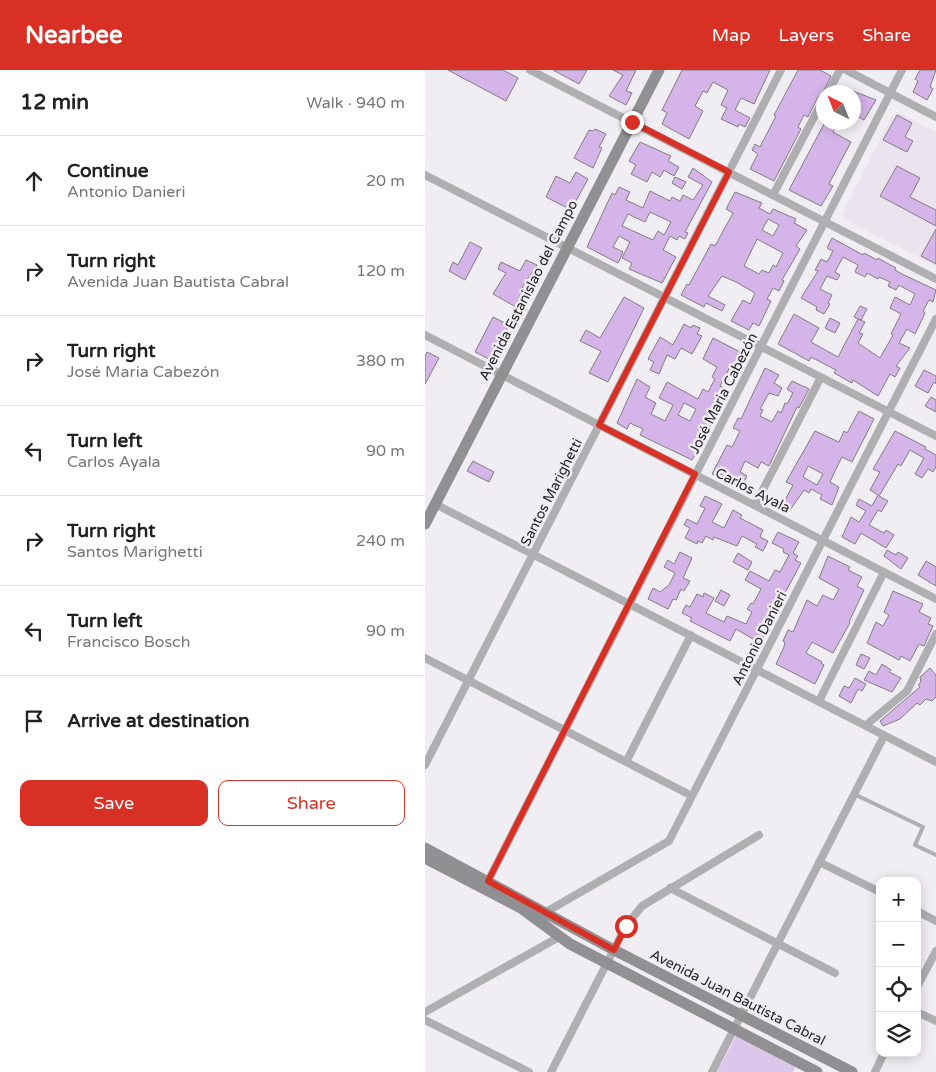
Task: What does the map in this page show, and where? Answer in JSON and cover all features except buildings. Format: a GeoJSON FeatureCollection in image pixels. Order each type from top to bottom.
{"type":"FeatureCollection","features":[{"type":"Feature","properties":{"kind":"main road","name":"Avenida Estanislao del Campo"},"geometry":{"type":"LineString","coordinates":[[425,524],[659,70]]}},
{"type":"Feature","properties":{"kind":"main road","name":"Avenida Juan Bautista Cabral"},"geometry":{"type":"LineString","coordinates":[[425,848],[521,908],[559,937],[607,964],[817,1072]]}},
{"type":"Feature","properties":{"kind":"main road","name":"Avenida Juan Bautista Cabral"},"geometry":{"type":"LineString","coordinates":[[425,858],[546,912],[614,950],[852,1072]]}},
{"type":"Feature","properties":{"kind":"street"},"geometry":{"type":"LineString","coordinates":[[530,70],[936,279]]}},
{"type":"Feature","properties":{"kind":"street","name":"Santos Marighetti"},"geometry":{"type":"LineString","coordinates":[[425,764],[781,70]]}},
{"type":"Feature","properties":{"kind":"street"},"geometry":{"type":"LineString","coordinates":[[832,85],[840,70]]}},
{"type":"Feature","properties":{"kind":"street"},"geometry":{"type":"LineString","coordinates":[[846,70],[936,116]]}},
{"type":"Feature","properties":{"kind":"street","name":"José Maria Cabezón"},"geometry":{"type":"LineString","coordinates":[[486,885],[902,70]]}},
{"type":"Feature","properties":{"kind":"street"},"geometry":{"type":"LineString","coordinates":[[773,195],[816,113]]}},
{"type":"Feature","properties":{"kind":"street"},"geometry":{"type":"LineString","coordinates":[[425,175],[936,436]]}},
{"type":"Feature","properties":{"kind":"street","name":"Antonio Danieri"},"geometry":{"type":"LineString","coordinates":[[546,912],[669,841],[936,319]]}},
{"type":"Feature","properties":{"kind":"street","name":"Carlos Ayala"},"geometry":{"type":"LineString","coordinates":[[425,335],[936,598]]}},
{"type":"Feature","properties":{"kind":"street"},"geometry":{"type":"LineString","coordinates":[[755,505],[821,377]]}},
{"type":"Feature","properties":{"kind":"street"},"geometry":{"type":"LineString","coordinates":[[435,504],[936,762]]}},
{"type":"Feature","properties":{"kind":"street"},"geometry":{"type":"LineString","coordinates":[[819,701],[884,572]]}},
{"type":"Feature","properties":{"kind":"street"},"geometry":{"type":"LineString","coordinates":[[866,725],[907,691],[936,634]]}},
{"type":"Feature","properties":{"kind":"street"},"geometry":{"type":"LineString","coordinates":[[627,762],[691,636]]}},
{"type":"Feature","properties":{"kind":"street"},"geometry":{"type":"LineString","coordinates":[[425,658],[692,796]]}},
{"type":"Feature","properties":{"kind":"street"},"geometry":{"type":"LineString","coordinates":[[712,1072],[884,736]]}},
{"type":"Feature","properties":{"kind":"street"},"geometry":{"type":"LineString","coordinates":[[551,1072],[626,926],[641,906],[759,835]]}},
{"type":"Feature","properties":{"kind":"street"},"geometry":{"type":"LineString","coordinates":[[819,862],[876,890]]}},
{"type":"Feature","properties":{"kind":"street"},"geometry":{"type":"LineString","coordinates":[[670,888],[835,973]]}},
{"type":"Feature","properties":{"kind":"street"},"geometry":{"type":"LineString","coordinates":[[921,913],[936,921]]}},
{"type":"Feature","properties":{"kind":"street"},"geometry":{"type":"LineString","coordinates":[[425,1012],[559,937]]}},
{"type":"Feature","properties":{"kind":"street"},"geometry":{"type":"LineString","coordinates":[[921,979],[936,951]]}},
{"type":"Feature","properties":{"kind":"street"},"geometry":{"type":"LineString","coordinates":[[921,1014],[936,1022]]}},
{"type":"Feature","properties":{"kind":"street"},"geometry":{"type":"LineString","coordinates":[[425,1020],[529,1072]]}},
{"type":"Feature","properties":{"kind":"street"},"geometry":{"type":"LineString","coordinates":[[875,1072],[882,1057]]}},
{"type":"Feature","properties":{"kind":"lane"},"geometry":{"type":"LineString","coordinates":[[854,794],[923,827],[915,845],[936,855]]}},
{"type":"Feature","properties":{"kind":"shaded area"},"geometry":{"type":"Polygon","coordinates":[[[898,112],[936,132],[936,266],[844,219],[842,214],[892,115],[898,112]]]}},
{"type":"Feature","properties":{"kind":"shaded area"},"geometry":{"type":"Polygon","coordinates":[[[736,1036],[795,1067],[793,1072],[717,1072],[736,1036]]]}},
{"type":"Feature","properties":{"kind":"route"},"geometry":{"type":"LineString","coordinates":[[626,926],[614,950],[488,881],[695,474],[599,425],[729,172],[632,122]]}}]}
